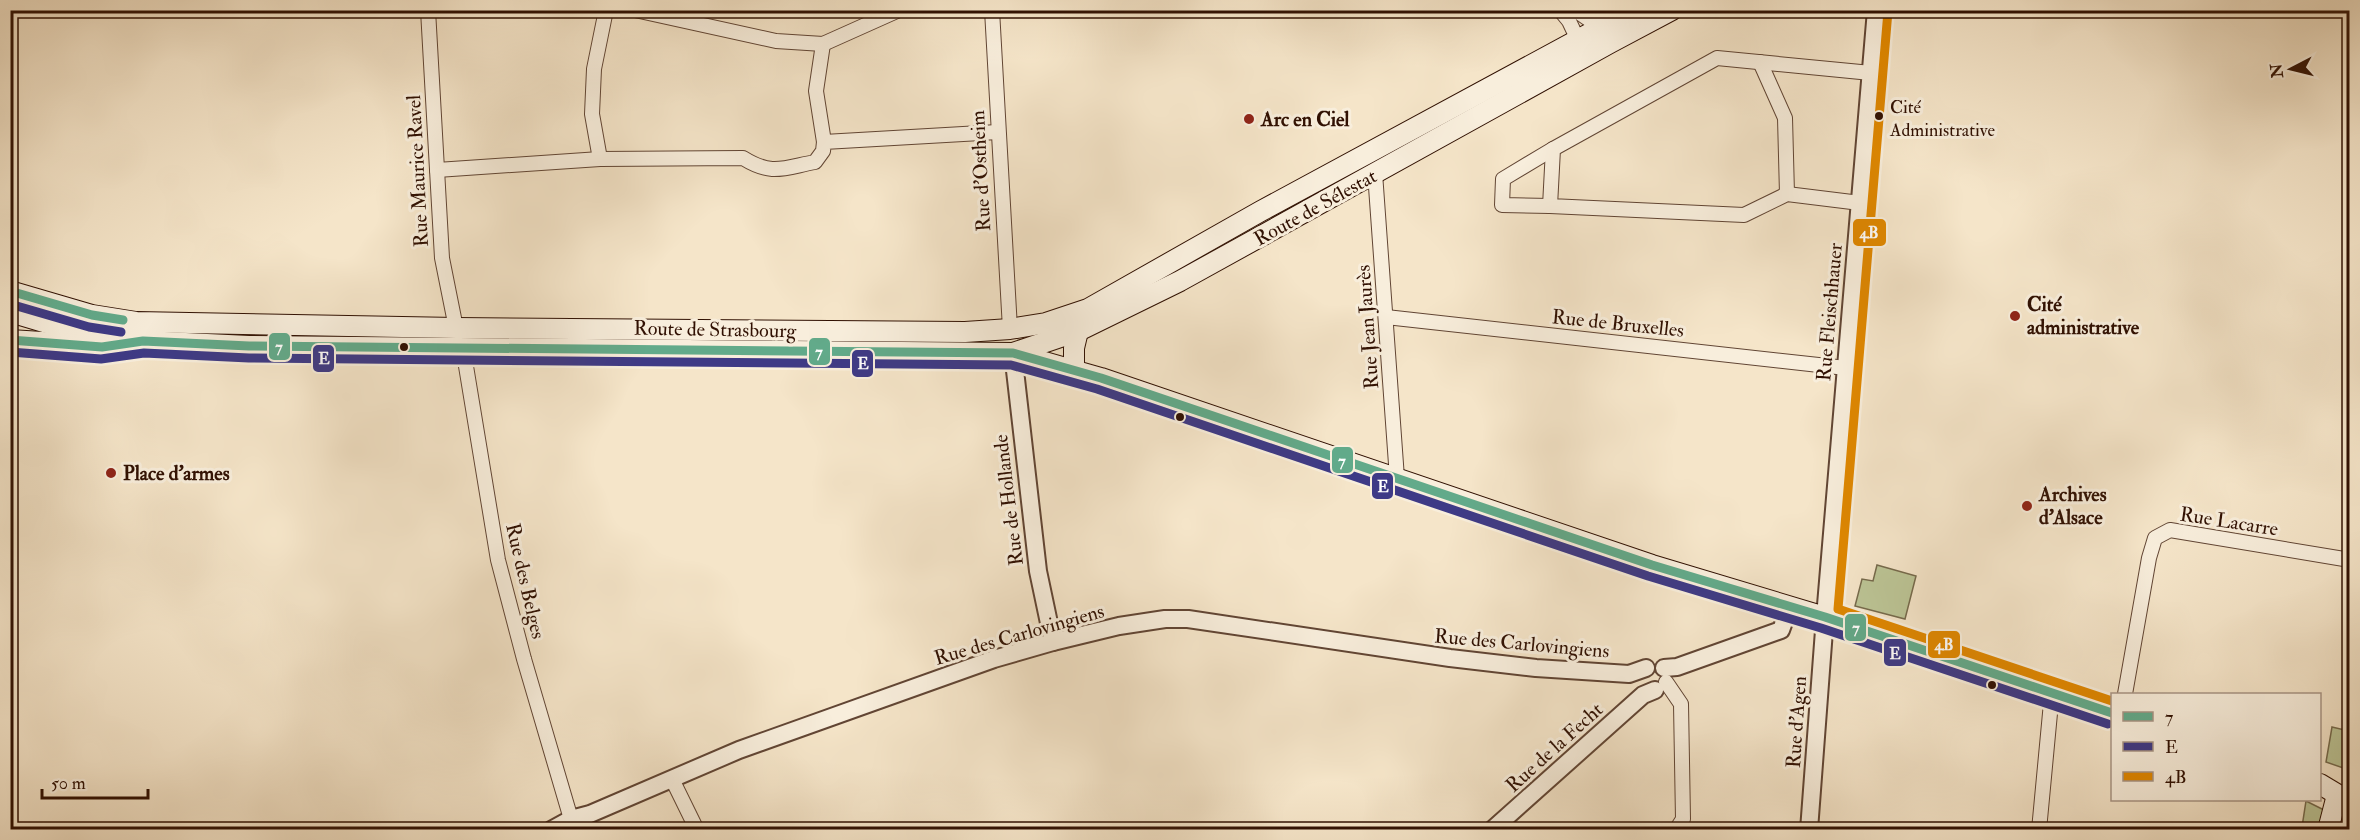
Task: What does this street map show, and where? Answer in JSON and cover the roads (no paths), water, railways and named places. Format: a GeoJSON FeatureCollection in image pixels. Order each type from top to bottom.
{"type":"FeatureCollection","features":[{"type":"Feature","properties":{"kind":"main road","name":"Route de Sélestat"},"geometry":{"type":"LineString","coordinates":[[1013,353],[1078,332],[1180,281],[1376,173],[1605,35],[1633,10]]}},
{"type":"Feature","properties":{"kind":"main road","name":"Route de Sélestat"},"geometry":{"type":"LineString","coordinates":[[1010,329],[1046,323],[1088,309],[1152,271],[1578,40],[1605,35],[1672,10]]}},
{"type":"Feature","properties":{"kind":"main road","name":"Route de Strasbourg"},"geometry":{"type":"LineString","coordinates":[[10,279],[40,299]]}},
{"type":"Feature","properties":{"kind":"main road","name":"Route de Strasbourg"},"geometry":{"type":"LineString","coordinates":[[10,291],[92,315],[136,322],[456,328],[965,332],[1010,329]]}},
{"type":"Feature","properties":{"kind":"main road","name":"Route de Strasbourg"},"geometry":{"type":"LineString","coordinates":[[10,312],[67,329],[143,341],[249,346],[1013,353]]}},
{"type":"Feature","properties":{"kind":"main road"},"geometry":{"type":"LineString","coordinates":[[456,328],[463,348]]}},
{"type":"Feature","properties":{"kind":"main road"},"geometry":{"type":"LineString","coordinates":[[1010,329],[1013,353],[1074,369],[1652,565],[1825,617],[2111,713]]}},
{"type":"Feature","properties":{"kind":"main road"},"geometry":{"type":"LineString","coordinates":[[1074,369],[1074,348],[1078,332]]}},
{"type":"Feature","properties":{"kind":"main road","name":"Route de Strasbourg"},"geometry":{"type":"LineString","coordinates":[[10,340],[102,347],[143,341]]}},
{"type":"Feature","properties":{"kind":"main road"},"geometry":{"type":"LineString","coordinates":[[2321,783],[2345,795],[2328,830]]}},
{"type":"Feature","properties":{"kind":"street","name":"Rue Maurice Ravel"},"geometry":{"type":"LineString","coordinates":[[428,10],[442,258],[456,328]]}},
{"type":"Feature","properties":{"kind":"street"},"geometry":{"type":"LineString","coordinates":[[600,159],[592,103],[594,69],[606,10]]}},
{"type":"Feature","properties":{"kind":"street"},"geometry":{"type":"LineString","coordinates":[[635,10],[776,41],[823,44],[899,10]]}},
{"type":"Feature","properties":{"kind":"street","name":"Rue d'Ostheim"},"geometry":{"type":"LineString","coordinates":[[992,10],[1010,329]]}},
{"type":"Feature","properties":{"kind":"street"},"geometry":{"type":"LineString","coordinates":[[1560,10],[1569,21],[1578,40]]}},
{"type":"Feature","properties":{"kind":"street"},"geometry":{"type":"LineString","coordinates":[[1568,10],[1578,12],[1605,35]]}},
{"type":"Feature","properties":{"kind":"street","name":"Rue Fleischhauer"},"geometry":{"type":"LineString","coordinates":[[1825,617],[1876,10]]}},
{"type":"Feature","properties":{"kind":"street"},"geometry":{"type":"LineString","coordinates":[[437,170],[600,159],[743,158],[771,171],[815,162],[823,151],[824,142],[816,91],[823,44]]}},
{"type":"Feature","properties":{"kind":"street"},"geometry":{"type":"LineString","coordinates":[[1860,203],[1787,194],[1744,215],[1502,205],[1503,179],[1717,58],[1871,73]]}},
{"type":"Feature","properties":{"kind":"street"},"geometry":{"type":"LineString","coordinates":[[1760,62],[1785,118],[1787,194]]}},
{"type":"Feature","properties":{"kind":"street"},"geometry":{"type":"LineString","coordinates":[[824,142],[998,132]]}},
{"type":"Feature","properties":{"kind":"street"},"geometry":{"type":"LineString","coordinates":[[1550,206],[1553,149]]}},
{"type":"Feature","properties":{"kind":"street","name":"Rue Jean Jaurès"},"geometry":{"type":"LineString","coordinates":[[1376,173],[1397,478]]}},
{"type":"Feature","properties":{"kind":"street","name":"Rue de Bruxelles"},"geometry":{"type":"LineString","coordinates":[[1386,317],[1846,368]]}},
{"type":"Feature","properties":{"kind":"street","name":"Rue des Belges"},"geometry":{"type":"LineString","coordinates":[[463,348],[498,560],[524,659],[571,819]]}},
{"type":"Feature","properties":{"kind":"street","name":"Rue de Hollande"},"geometry":{"type":"LineString","coordinates":[[1013,353],[1038,571],[1053,642]]}},
{"type":"Feature","properties":{"kind":"street","name":"Rue Lacarre"},"geometry":{"type":"LineString","coordinates":[[2125,693],[2149,558],[2155,538],[2170,530],[2349,560]]}},
{"type":"Feature","properties":{"kind":"street","name":"Rue de la Fecht"},"geometry":{"type":"LineString","coordinates":[[1492,830],[1654,679],[1781,630],[1790,608]]}},
{"type":"Feature","properties":{"kind":"street","name":"Rue d'Agen"},"geometry":{"type":"LineString","coordinates":[[1809,830],[1825,617]]}},
{"type":"Feature","properties":{"kind":"street","name":"Rue des Carlovingiens"},"geometry":{"type":"LineString","coordinates":[[551,830],[571,819],[590,814],[739,750],[994,659],[1053,642],[1154,621],[1188,619],[1450,658],[1654,679]]}},
{"type":"Feature","properties":{"kind":"street"},"geometry":{"type":"LineString","coordinates":[[1654,679],[1682,704],[1683,819],[1676,830]]}},
{"type":"Feature","properties":{"kind":"street"},"geometry":{"type":"LineString","coordinates":[[2039,830],[2052,692]]}},
{"type":"Feature","properties":{"kind":"street"},"geometry":{"type":"LineString","coordinates":[[672,779],[697,830]]}},
{"type":"Feature","properties":{"kind":"place","name":"Cité Administrative"},"geometry":{"type":"Point","coordinates":[1879,116]}},
{"type":"Feature","properties":{"kind":"place","name":"Arc en Ciel"},"geometry":{"type":"Point","coordinates":[1249,119]}},
{"type":"Feature","properties":{"kind":"place","name":"Cité administrative"},"geometry":{"type":"Point","coordinates":[2015,316]}},
{"type":"Feature","properties":{"kind":"place","name":"Place d'armes"},"geometry":{"type":"Point","coordinates":[111,473]}},
{"type":"Feature","properties":{"kind":"place","name":"Archives d'Alsace"},"geometry":{"type":"Point","coordinates":[2027,506]}}]}
